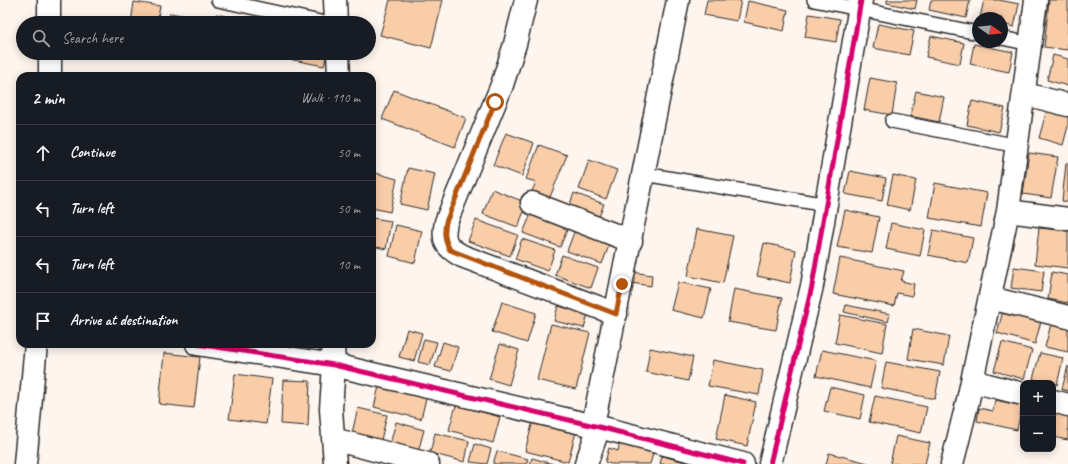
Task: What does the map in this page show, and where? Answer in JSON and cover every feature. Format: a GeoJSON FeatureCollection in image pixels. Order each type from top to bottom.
{"type":"FeatureCollection","features":[{"type":"Feature","properties":{"kind":"street"},"geometry":{"type":"LineString","coordinates":[[49,0],[49,16]]}},
{"type":"Feature","properties":{"kind":"street"},"geometry":{"type":"LineString","coordinates":[[335,0],[336,16]]}},
{"type":"Feature","properties":{"kind":"street"},"geometry":{"type":"LineString","coordinates":[[526,0],[515,44],[502,85],[446,222],[444,231],[446,242],[450,250],[462,256],[616,314]]}},
{"type":"Feature","properties":{"kind":"street"},"geometry":{"type":"LineString","coordinates":[[586,464],[596,426],[616,314],[678,0]]}},
{"type":"Feature","properties":{"kind":"street"},"geometry":{"type":"LineString","coordinates":[[952,464],[972,381],[1008,212],[1025,94],[1036,0]]}},
{"type":"Feature","properties":{"kind":"street"},"geometry":{"type":"LineString","coordinates":[[770,464],[812,286],[860,5]]}},
{"type":"Feature","properties":{"kind":"street"},"geometry":{"type":"LineString","coordinates":[[50,60],[50,72]]}},
{"type":"Feature","properties":{"kind":"street"},"geometry":{"type":"LineString","coordinates":[[338,60],[339,72]]}},
{"type":"Feature","properties":{"kind":"street"},"geometry":{"type":"LineString","coordinates":[[1025,94],[1068,104]]}},
{"type":"Feature","properties":{"kind":"street"},"geometry":{"type":"LineString","coordinates":[[532,203],[631,241]]}},
{"type":"Feature","properties":{"kind":"street"},"geometry":{"type":"LineString","coordinates":[[1008,212],[1068,219]]}},
{"type":"Feature","properties":{"kind":"street"},"geometry":{"type":"LineString","coordinates":[[990,298],[1068,317]]}},
{"type":"Feature","properties":{"kind":"street"},"geometry":{"type":"LineString","coordinates":[[24,464],[36,348]]}},
{"type":"Feature","properties":{"kind":"street"},"geometry":{"type":"LineString","coordinates":[[252,348],[334,354],[596,426],[697,458],[743,464]]}},
{"type":"Feature","properties":{"kind":"street"},"geometry":{"type":"LineString","coordinates":[[334,354],[331,409],[335,464]]}},
{"type":"Feature","properties":{"kind":"street"},"geometry":{"type":"LineString","coordinates":[[972,381],[1020,393]]}},
{"type":"Feature","properties":{"kind":"street"},"geometry":{"type":"LineString","coordinates":[[1056,402],[1068,405]]}},
{"type":"Feature","properties":{"kind":"street"},"geometry":{"type":"LineString","coordinates":[[334,439],[428,464]]}},
{"type":"Feature","properties":{"kind":"lane"},"geometry":{"type":"LineString","coordinates":[[218,0],[292,16]]}},
{"type":"Feature","properties":{"kind":"lane"},"geometry":{"type":"LineString","coordinates":[[814,0],[860,5],[972,32]]}},
{"type":"Feature","properties":{"kind":"lane"},"geometry":{"type":"LineString","coordinates":[[1008,39],[1031,44]]}},
{"type":"Feature","properties":{"kind":"lane"},"geometry":{"type":"LineString","coordinates":[[892,121],[1018,146]]}},
{"type":"Feature","properties":{"kind":"lane"},"geometry":{"type":"LineString","coordinates":[[644,174],[827,205]]}},
{"type":"Feature","properties":{"kind":"building"},"geometry":{"type":"Polygon","coordinates":[[[390,0],[443,0],[431,48],[380,35],[390,0]]]}},
{"type":"Feature","properties":{"kind":"building"},"geometry":{"type":"Polygon","coordinates":[[[707,0],[741,0],[737,21],[704,15],[707,0]]]}},
{"type":"Feature","properties":{"kind":"building"},"geometry":{"type":"Polygon","coordinates":[[[887,0],[917,0],[915,9],[887,3],[887,0]]]}},
{"type":"Feature","properties":{"kind":"building"},"geometry":{"type":"Polygon","coordinates":[[[931,0],[970,0],[966,18],[929,10],[931,0]]]}},
{"type":"Feature","properties":{"kind":"building"},"geometry":{"type":"Polygon","coordinates":[[[984,0],[999,0],[1019,4],[1014,27],[1008,26],[1008,12],[981,12],[984,0]]]}},
{"type":"Feature","properties":{"kind":"building"},"geometry":{"type":"Polygon","coordinates":[[[1049,0],[1068,0],[1068,50],[1044,47],[1049,0]]]}},
{"type":"Feature","properties":{"kind":"building"},"geometry":{"type":"Polygon","coordinates":[[[748,1],[788,10],[784,31],[744,22],[748,1]]]}},
{"type":"Feature","properties":{"kind":"building"},"geometry":{"type":"Polygon","coordinates":[[[134,2],[160,6],[158,16],[132,16],[134,2]]]}},
{"type":"Feature","properties":{"kind":"building"},"geometry":{"type":"Polygon","coordinates":[[[170,13],[187,16],[169,16],[170,13]]]}},
{"type":"Feature","properties":{"kind":"building"},"geometry":{"type":"Polygon","coordinates":[[[809,14],[840,19],[836,42],[805,37],[809,14]]]}},
{"type":"Feature","properties":{"kind":"building"},"geometry":{"type":"Polygon","coordinates":[[[878,24],[914,31],[909,55],[873,48],[878,24]]]}},
{"type":"Feature","properties":{"kind":"building"},"geometry":{"type":"Polygon","coordinates":[[[931,36],[964,43],[960,64],[926,57],[931,36]]]}},
{"type":"Feature","properties":{"kind":"building"},"geometry":{"type":"Polygon","coordinates":[[[973,48],[994,48],[1013,52],[1009,72],[970,64],[973,48]]]}},
{"type":"Feature","properties":{"kind":"building"},"geometry":{"type":"Polygon","coordinates":[[[1053,55],[1068,59],[1068,86],[1047,80],[1053,55]]]}},
{"type":"Feature","properties":{"kind":"building"},"geometry":{"type":"Polygon","coordinates":[[[293,60],[325,60],[324,66],[293,60]]]}},
{"type":"Feature","properties":{"kind":"building"},"geometry":{"type":"Polygon","coordinates":[[[870,78],[897,83],[892,115],[864,110],[870,78]]]}},
{"type":"Feature","properties":{"kind":"building"},"geometry":{"type":"Polygon","coordinates":[[[394,90],[466,118],[455,147],[382,119],[394,90]]]}},
{"type":"Feature","properties":{"kind":"building"},"geometry":{"type":"Polygon","coordinates":[[[916,91],[944,97],[939,122],[910,116],[916,91]]]}},
{"type":"Feature","properties":{"kind":"building"},"geometry":{"type":"Polygon","coordinates":[[[972,101],[1005,108],[999,132],[967,125],[972,101]]]}},
{"type":"Feature","properties":{"kind":"building"},"geometry":{"type":"Polygon","coordinates":[[[1047,109],[1068,115],[1068,126],[1063,145],[1039,138],[1047,109]]]}},
{"type":"Feature","properties":{"kind":"building"},"geometry":{"type":"Polygon","coordinates":[[[506,133],[534,143],[522,176],[493,165],[506,133]]]}},
{"type":"Feature","properties":{"kind":"building"},"geometry":{"type":"Polygon","coordinates":[[[539,145],[567,155],[548,202],[530,196],[536,182],[526,179],[539,145]]]}},
{"type":"Feature","properties":{"kind":"building"},"geometry":{"type":"Polygon","coordinates":[[[1029,153],[1058,157],[1051,198],[1023,194],[1029,153]]]}},
{"type":"Feature","properties":{"kind":"building"},"geometry":{"type":"Polygon","coordinates":[[[589,160],[617,170],[606,199],[579,189],[589,160]]]}},
{"type":"Feature","properties":{"kind":"building"},"geometry":{"type":"Polygon","coordinates":[[[1066,163],[1068,163],[1068,202],[1062,201],[1066,163]]]}},
{"type":"Feature","properties":{"kind":"building"},"geometry":{"type":"Polygon","coordinates":[[[408,168],[435,174],[427,210],[400,204],[408,168]]]}},
{"type":"Feature","properties":{"kind":"building"},"geometry":{"type":"Polygon","coordinates":[[[850,171],[886,178],[882,201],[845,194],[850,171]]]}},
{"type":"Feature","properties":{"kind":"building"},"geometry":{"type":"Polygon","coordinates":[[[376,173],[397,179],[390,212],[376,209],[376,173]]]}},
{"type":"Feature","properties":{"kind":"building"},"geometry":{"type":"Polygon","coordinates":[[[893,175],[916,180],[910,210],[887,205],[893,175]]]}},
{"type":"Feature","properties":{"kind":"building"},"geometry":{"type":"Polygon","coordinates":[[[935,183],[987,193],[981,227],[929,218],[935,183]]]}},
{"type":"Feature","properties":{"kind":"building"},"geometry":{"type":"Polygon","coordinates":[[[492,189],[527,203],[518,227],[483,214],[492,189]]]}},
{"type":"Feature","properties":{"kind":"building"},"geometry":{"type":"Polygon","coordinates":[[[574,193],[604,204],[597,222],[567,212],[574,193]]]}},
{"type":"Feature","properties":{"kind":"building"},"geometry":{"type":"Polygon","coordinates":[[[533,209],[570,223],[560,247],[523,233],[533,209]]]}},
{"type":"Feature","properties":{"kind":"building"},"geometry":{"type":"Polygon","coordinates":[[[845,210],[879,217],[872,253],[837,247],[845,210]]]}},
{"type":"Feature","properties":{"kind":"building"},"geometry":{"type":"Polygon","coordinates":[[[376,219],[391,221],[386,249],[376,247],[376,219]]]}},
{"type":"Feature","properties":{"kind":"building"},"geometry":{"type":"Polygon","coordinates":[[[476,220],[518,235],[510,256],[468,241],[476,220]]]}},
{"type":"Feature","properties":{"kind":"building"},"geometry":{"type":"Polygon","coordinates":[[[891,223],[925,230],[920,256],[886,249],[891,223]]]}},
{"type":"Feature","properties":{"kind":"building"},"geometry":{"type":"Polygon","coordinates":[[[396,225],[422,231],[415,263],[389,256],[396,225]]]}},
{"type":"Feature","properties":{"kind":"building"},"geometry":{"type":"Polygon","coordinates":[[[576,227],[611,240],[602,264],[567,251],[576,227]]]}},
{"type":"Feature","properties":{"kind":"building"},"geometry":{"type":"Polygon","coordinates":[[[1039,228],[1068,231],[1068,268],[1035,264],[1039,228]]]}},
{"type":"Feature","properties":{"kind":"building"},"geometry":{"type":"Polygon","coordinates":[[[697,229],[733,236],[723,283],[688,276],[697,229]]]}},
{"type":"Feature","properties":{"kind":"building"},"geometry":{"type":"Polygon","coordinates":[[[933,230],[973,238],[968,263],[928,255],[933,230]]]}},
{"type":"Feature","properties":{"kind":"building"},"geometry":{"type":"Polygon","coordinates":[[[522,239],[555,250],[548,271],[515,259],[522,239]]]}},
{"type":"Feature","properties":{"kind":"building"},"geometry":{"type":"Polygon","coordinates":[[[764,243],[796,250],[790,283],[757,276],[764,243]]]}},
{"type":"Feature","properties":{"kind":"building"},"geometry":{"type":"Polygon","coordinates":[[[562,255],[598,268],[591,288],[555,275],[562,255]]]}},
{"type":"Feature","properties":{"kind":"building"},"geometry":{"type":"Polygon","coordinates":[[[840,258],[904,271],[901,281],[914,284],[912,296],[897,293],[894,306],[833,294],[840,258]]]}},
{"type":"Feature","properties":{"kind":"building"},"geometry":{"type":"Polygon","coordinates":[[[1014,267],[1044,271],[1041,292],[1011,288],[1014,267]]]}},
{"type":"Feature","properties":{"kind":"building"},"geometry":{"type":"Polygon","coordinates":[[[632,272],[652,275],[651,286],[631,283],[632,272]]]}},
{"type":"Feature","properties":{"kind":"building"},"geometry":{"type":"Polygon","coordinates":[[[1052,272],[1068,275],[1068,303],[1048,299],[1052,272]]]}},
{"type":"Feature","properties":{"kind":"building"},"geometry":{"type":"Polygon","coordinates":[[[678,282],[711,289],[704,318],[671,310],[678,282]]]}},
{"type":"Feature","properties":{"kind":"building"},"geometry":{"type":"Polygon","coordinates":[[[734,289],[782,298],[776,330],[728,322],[734,289]]]}},
{"type":"Feature","properties":{"kind":"building"},"geometry":{"type":"Polygon","coordinates":[[[502,302],[536,313],[527,343],[492,332],[502,302]]]}},
{"type":"Feature","properties":{"kind":"building"},"geometry":{"type":"Polygon","coordinates":[[[846,305],[890,314],[888,322],[844,312],[846,305]]]}},
{"type":"Feature","properties":{"kind":"building"},"geometry":{"type":"Polygon","coordinates":[[[558,306],[588,314],[584,328],[554,321],[558,306]]]}},
{"type":"Feature","properties":{"kind":"building"},"geometry":{"type":"Polygon","coordinates":[[[1003,311],[1041,321],[1035,344],[997,333],[1003,311]]]}},
{"type":"Feature","properties":{"kind":"building"},"geometry":{"type":"Polygon","coordinates":[[[840,315],[887,324],[882,353],[835,343],[840,315]]]}},
{"type":"Feature","properties":{"kind":"building"},"geometry":{"type":"Polygon","coordinates":[[[551,324],[590,333],[576,389],[537,380],[551,324]]]}},
{"type":"Feature","properties":{"kind":"building"},"geometry":{"type":"Polygon","coordinates":[[[1051,324],[1068,328],[1068,352],[1045,347],[1051,324]]]}},
{"type":"Feature","properties":{"kind":"building"},"geometry":{"type":"Polygon","coordinates":[[[407,329],[422,333],[414,361],[399,357],[407,329]]]}},
{"type":"Feature","properties":{"kind":"building"},"geometry":{"type":"Polygon","coordinates":[[[913,329],[949,336],[944,365],[908,359],[913,329]]]}},
{"type":"Feature","properties":{"kind":"building"},"geometry":{"type":"Polygon","coordinates":[[[424,339],[437,342],[430,365],[418,362],[424,339]]]}},
{"type":"Feature","properties":{"kind":"building"},"geometry":{"type":"Polygon","coordinates":[[[443,342],[458,347],[451,371],[435,367],[443,342]]]}},
{"type":"Feature","properties":{"kind":"building"},"geometry":{"type":"Polygon","coordinates":[[[1002,342],[1032,350],[1024,379],[994,371],[1002,342]]]}},
{"type":"Feature","properties":{"kind":"building"},"geometry":{"type":"Polygon","coordinates":[[[500,344],[519,350],[509,385],[489,379],[500,344]]]}},
{"type":"Feature","properties":{"kind":"building"},"geometry":{"type":"Polygon","coordinates":[[[650,348],[693,357],[688,381],[646,372],[650,348]]]}},
{"type":"Feature","properties":{"kind":"building"},"geometry":{"type":"Polygon","coordinates":[[[822,350],[876,361],[870,388],[816,376],[822,350]]]}},
{"type":"Feature","properties":{"kind":"building"},"geometry":{"type":"Polygon","coordinates":[[[164,353],[200,357],[194,408],[159,404],[164,353]]]}},
{"type":"Feature","properties":{"kind":"building"},"geometry":{"type":"Polygon","coordinates":[[[1040,353],[1063,358],[1057,385],[1056,380],[1033,379],[1040,353]]]}},
{"type":"Feature","properties":{"kind":"building"},"geometry":{"type":"Polygon","coordinates":[[[713,360],[763,370],[759,395],[708,386],[713,360]]]}},
{"type":"Feature","properties":{"kind":"building"},"geometry":{"type":"Polygon","coordinates":[[[886,362],[940,372],[935,399],[881,388],[886,362]]]}},
{"type":"Feature","properties":{"kind":"building"},"geometry":{"type":"Polygon","coordinates":[[[1068,366],[1068,391],[1062,389],[1068,366]]]}},
{"type":"Feature","properties":{"kind":"building"},"geometry":{"type":"Polygon","coordinates":[[[235,374],[272,379],[266,424],[229,419],[235,374]]]}},
{"type":"Feature","properties":{"kind":"building"},"geometry":{"type":"Polygon","coordinates":[[[283,380],[310,381],[308,426],[281,424],[283,380]]]}},
{"type":"Feature","properties":{"kind":"building"},"geometry":{"type":"Polygon","coordinates":[[[380,382],[427,394],[421,419],[374,407],[380,382]]]}},
{"type":"Feature","properties":{"kind":"building"},"geometry":{"type":"Polygon","coordinates":[[[830,387],[865,395],[860,419],[824,411],[830,387]]]}},
{"type":"Feature","properties":{"kind":"building"},"geometry":{"type":"Polygon","coordinates":[[[725,395],[756,402],[747,446],[716,439],[725,395]]]}},
{"type":"Feature","properties":{"kind":"building"},"geometry":{"type":"Polygon","coordinates":[[[875,396],[927,407],[921,433],[869,422],[875,396]]]}},
{"type":"Feature","properties":{"kind":"building"},"geometry":{"type":"Polygon","coordinates":[[[995,400],[1020,406],[1020,416],[1017,430],[977,421],[979,408],[993,411],[995,400]]]}},
{"type":"Feature","properties":{"kind":"building"},"geometry":{"type":"Polygon","coordinates":[[[456,405],[500,417],[493,443],[449,430],[456,405]]]}},
{"type":"Feature","properties":{"kind":"building"},"geometry":{"type":"Polygon","coordinates":[[[358,408],[387,415],[381,440],[352,433],[358,408]]]}},
{"type":"Feature","properties":{"kind":"building"},"geometry":{"type":"Polygon","coordinates":[[[1056,411],[1068,414],[1068,440],[1056,438],[1056,411]]]}},
{"type":"Feature","properties":{"kind":"building"},"geometry":{"type":"Polygon","coordinates":[[[533,421],[576,432],[568,462],[525,451],[533,421]]]}},
{"type":"Feature","properties":{"kind":"building"},"geometry":{"type":"Polygon","coordinates":[[[396,422],[424,430],[418,452],[390,444],[396,422]]]}},
{"type":"Feature","properties":{"kind":"building"},"geometry":{"type":"Polygon","coordinates":[[[435,433],[469,441],[465,462],[430,453],[435,433]]]}},
{"type":"Feature","properties":{"kind":"building"},"geometry":{"type":"Polygon","coordinates":[[[896,436],[930,443],[925,464],[890,464],[896,436]]]}},
{"type":"Feature","properties":{"kind":"building"},"geometry":{"type":"Polygon","coordinates":[[[620,441],[654,450],[650,464],[611,464],[605,462],[609,448],[618,451],[620,441]]]}},
{"type":"Feature","properties":{"kind":"building"},"geometry":{"type":"Polygon","coordinates":[[[475,444],[491,449],[487,464],[470,462],[475,444]]]}},
{"type":"Feature","properties":{"kind":"building"},"geometry":{"type":"Polygon","coordinates":[[[497,451],[528,459],[526,464],[493,464],[497,451]]]}},
{"type":"Feature","properties":{"kind":"building"},"geometry":{"type":"Polygon","coordinates":[[[829,453],[872,464],[826,464],[829,453]]]}},
{"type":"Feature","properties":{"kind":"building"},"geometry":{"type":"Polygon","coordinates":[[[662,456],[689,463],[660,464],[662,456]]]}},
{"type":"Feature","properties":{"kind":"building"},"geometry":{"type":"Polygon","coordinates":[[[532,458],[553,464],[530,464],[532,458]]]}},
{"type":"Feature","properties":{"kind":"cycle path"},"geometry":{"type":"LineString","coordinates":[[770,464],[812,286],[861,0]]}},
{"type":"Feature","properties":{"kind":"cycle path"},"geometry":{"type":"LineString","coordinates":[[223,348],[334,365],[599,427],[743,464]]}},
{"type":"Feature","properties":{"kind":"route"},"geometry":{"type":"LineString","coordinates":[[495,102],[446,222],[444,231],[446,242],[450,250],[462,256],[616,314],[622,284]]}}]}
